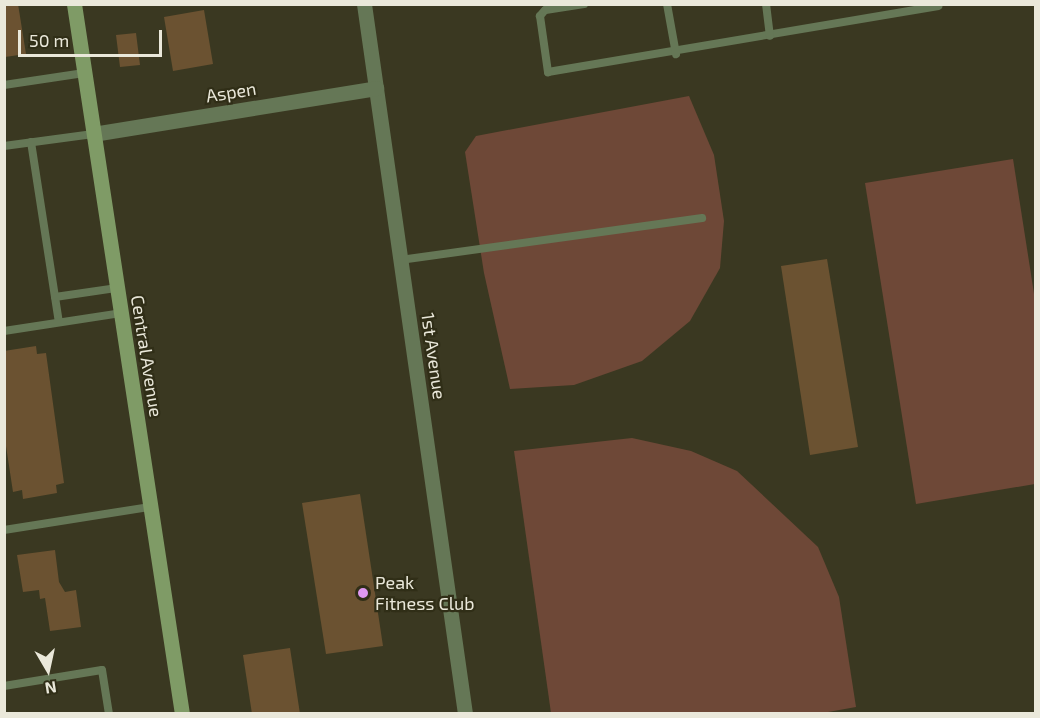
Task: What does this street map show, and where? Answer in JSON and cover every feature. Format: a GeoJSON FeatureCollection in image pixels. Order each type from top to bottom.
{"type":"FeatureCollection","features":[{"type":"Feature","properties":{"kind":"street","name":"Central Avenue"},"geometry":{"type":"LineString","coordinates":[[74,4],[182,714]]}},
{"type":"Feature","properties":{"kind":"street","name":"1st Avenue"},"geometry":{"type":"LineString","coordinates":[[364,4],[465,714]]}},
{"type":"Feature","properties":{"kind":"street","name":"Aspen"},"geometry":{"type":"LineString","coordinates":[[93,134],[376,88]]}},
{"type":"Feature","properties":{"kind":"lane"},"geometry":{"type":"LineString","coordinates":[[584,4],[545,10],[540,16],[548,72],[676,54],[940,5]]}},
{"type":"Feature","properties":{"kind":"lane"},"geometry":{"type":"LineString","coordinates":[[666,4],[676,54]]}},
{"type":"Feature","properties":{"kind":"lane"},"geometry":{"type":"LineString","coordinates":[[766,4],[770,36]]}},
{"type":"Feature","properties":{"kind":"lane"},"geometry":{"type":"LineString","coordinates":[[4,85],[84,73]]}},
{"type":"Feature","properties":{"kind":"lane"},"geometry":{"type":"LineString","coordinates":[[4,146],[93,134]]}},
{"type":"Feature","properties":{"kind":"lane"},"geometry":{"type":"LineString","coordinates":[[31,142],[59,322]]}},
{"type":"Feature","properties":{"kind":"lane"},"geometry":{"type":"LineString","coordinates":[[400,260],[702,218]]}},
{"type":"Feature","properties":{"kind":"lane"},"geometry":{"type":"LineString","coordinates":[[55,297],[117,288]]}},
{"type":"Feature","properties":{"kind":"lane"},"geometry":{"type":"LineString","coordinates":[[4,331],[121,313]]}},
{"type":"Feature","properties":{"kind":"lane"},"geometry":{"type":"LineString","coordinates":[[4,530],[150,507]]}},
{"type":"Feature","properties":{"kind":"lane"},"geometry":{"type":"LineString","coordinates":[[4,686],[102,670],[109,714]]}},
{"type":"Feature","properties":{"kind":"shaded area"},"geometry":{"type":"Polygon","coordinates":[[[689,96],[714,155],[724,221],[720,268],[690,321],[642,361],[574,385],[510,389],[484,273],[465,152],[476,136],[689,96]]]}},
{"type":"Feature","properties":{"kind":"shaded area"},"geometry":{"type":"Polygon","coordinates":[[[1013,159],[1035,300],[1035,484],[916,504],[865,183],[1013,159]]]}},
{"type":"Feature","properties":{"kind":"shaded area"},"geometry":{"type":"Polygon","coordinates":[[[632,438],[691,451],[737,471],[818,547],[839,597],[856,707],[817,714],[551,713],[514,451],[632,438]]]}},
{"type":"Feature","properties":{"kind":"building"},"geometry":{"type":"Polygon","coordinates":[[[4,4],[18,4],[26,54],[5,57],[4,4]]]}},
{"type":"Feature","properties":{"kind":"building"},"geometry":{"type":"Polygon","coordinates":[[[204,10],[213,64],[173,71],[164,17],[204,10]]]}},
{"type":"Feature","properties":{"kind":"building"},"geometry":{"type":"Polygon","coordinates":[[[136,33],[140,65],[120,67],[116,35],[136,33]]]}},
{"type":"Feature","properties":{"kind":"building"},"geometry":{"type":"Polygon","coordinates":[[[827,259],[858,447],[810,455],[781,266],[827,259]]]}},
{"type":"Feature","properties":{"kind":"building"},"geometry":{"type":"Polygon","coordinates":[[[36,346],[37,354],[46,353],[64,483],[56,485],[57,493],[23,499],[22,490],[13,492],[4,433],[4,351],[36,346]]]}},
{"type":"Feature","properties":{"kind":"building"},"geometry":{"type":"Polygon","coordinates":[[[360,494],[383,646],[326,654],[302,503],[360,494]]]}},
{"type":"Feature","properties":{"kind":"building"},"geometry":{"type":"Polygon","coordinates":[[[55,550],[59,582],[65,592],[76,590],[81,627],[50,631],[45,598],[40,599],[39,590],[23,592],[17,555],[55,550]]]}},
{"type":"Feature","properties":{"kind":"building"},"geometry":{"type":"Polygon","coordinates":[[[290,648],[300,714],[252,714],[243,655],[290,648]]]}},
{"type":"Feature","properties":{"kind":"place","name":"Peak Fitness Club"},"geometry":{"type":"Point","coordinates":[363,593]}}]}
